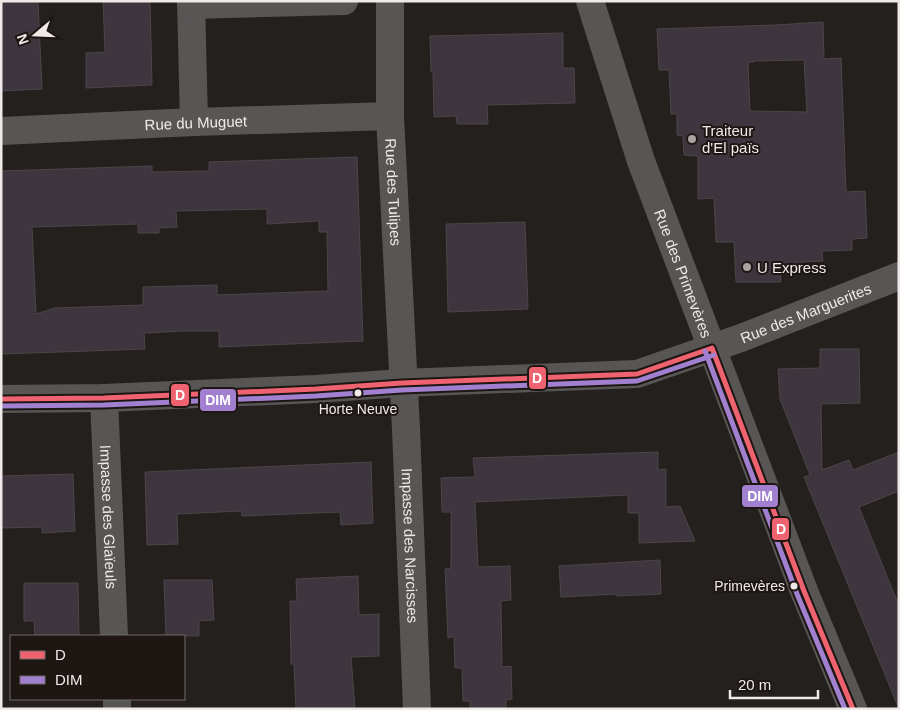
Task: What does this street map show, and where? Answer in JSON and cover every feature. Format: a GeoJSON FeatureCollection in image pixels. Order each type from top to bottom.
{"type":"FeatureCollection","features":[{"type":"Feature","properties":{"kind":"street"},"geometry":{"type":"LineString","coordinates":[[194,122],[191,3],[344,1]]}},
{"type":"Feature","properties":{"kind":"street","name":"Rue des Tulipes"},"geometry":{"type":"LineString","coordinates":[[390,1],[390,116],[402,383]]}},
{"type":"Feature","properties":{"kind":"street","name":"Rue des Primevères"},"geometry":{"type":"LineString","coordinates":[[590,1],[641,161],[804,591],[853,709]]}},
{"type":"Feature","properties":{"kind":"street","name":"Rue du Muguet"},"geometry":{"type":"LineString","coordinates":[[1,131],[194,122],[390,116]]}},
{"type":"Feature","properties":{"kind":"street","name":"Rue des Marguerites"},"geometry":{"type":"LineString","coordinates":[[1,400],[104,398],[316,389],[402,383],[637,374],[712,348],[899,276]]}},
{"type":"Feature","properties":{"kind":"street","name":"Impasse des Narcisses"},"geometry":{"type":"LineString","coordinates":[[402,383],[417,709]]}},
{"type":"Feature","properties":{"kind":"street","name":"Impasse des Glaïeuls"},"geometry":{"type":"LineString","coordinates":[[104,398],[114,635]]}},
{"type":"Feature","properties":{"kind":"building"},"geometry":{"type":"Polygon","coordinates":[[[1,1],[38,1],[42,89],[1,91],[1,1]]]}},
{"type":"Feature","properties":{"kind":"building"},"geometry":{"type":"Polygon","coordinates":[[[103,1],[150,1],[152,85],[86,88],[86,53],[105,52],[103,1]]]}},
{"type":"Feature","properties":{"kind":"building"},"geometry":{"type":"Polygon","coordinates":[[[823,22],[824,59],[841,58],[846,192],[865,191],[867,238],[852,239],[852,250],[822,251],[823,261],[801,262],[801,270],[780,270],[781,282],[736,282],[734,242],[716,242],[714,198],[698,199],[698,156],[684,155],[683,136],[677,135],[677,114],[671,114],[669,70],[659,70],[657,29],[823,22]],[[804,60],[748,62],[750,111],[807,112],[804,60]]]}},
{"type":"Feature","properties":{"kind":"building"},"geometry":{"type":"Polygon","coordinates":[[[563,33],[563,68],[574,68],[575,103],[487,105],[488,124],[457,124],[456,116],[434,117],[430,36],[563,33]]]}},
{"type":"Feature","properties":{"kind":"building"},"geometry":{"type":"Polygon","coordinates":[[[357,157],[363,341],[219,347],[219,331],[182,331],[144,333],[145,349],[1,354],[1,171],[152,166],[152,172],[209,171],[209,162],[357,157]],[[267,209],[176,211],[177,227],[159,228],[159,233],[138,233],[138,224],[32,227],[36,314],[55,308],[143,305],[143,287],[217,285],[217,295],[328,291],[327,232],[319,232],[319,221],[267,224],[267,209]]]}},
{"type":"Feature","properties":{"kind":"building"},"geometry":{"type":"Polygon","coordinates":[[[525,222],[528,309],[448,312],[446,224],[525,222]]]}},
{"type":"Feature","properties":{"kind":"building"},"geometry":{"type":"Polygon","coordinates":[[[820,349],[859,349],[860,403],[821,404],[822,470],[849,460],[853,470],[899,452],[899,491],[859,507],[899,606],[899,709],[804,477],[810,475],[780,399],[778,369],[820,368],[820,349]]]}},
{"type":"Feature","properties":{"kind":"building"},"geometry":{"type":"Polygon","coordinates":[[[658,452],[658,470],[666,469],[666,507],[680,506],[695,541],[639,543],[639,513],[628,513],[628,495],[475,502],[478,567],[510,566],[511,600],[501,601],[502,667],[511,666],[512,699],[506,700],[506,709],[470,709],[470,701],[463,701],[462,668],[455,668],[454,636],[448,638],[445,569],[451,568],[451,512],[442,512],[441,478],[475,477],[473,458],[658,452]]]}},
{"type":"Feature","properties":{"kind":"building"},"geometry":{"type":"Polygon","coordinates":[[[371,462],[373,523],[341,525],[340,512],[242,516],[241,511],[177,514],[178,544],[147,545],[145,472],[371,462]]]}},
{"type":"Feature","properties":{"kind":"building"},"geometry":{"type":"Polygon","coordinates":[[[73,474],[75,531],[42,533],[42,527],[1,528],[1,476],[73,474]]]}},
{"type":"Feature","properties":{"kind":"building"},"geometry":{"type":"Polygon","coordinates":[[[660,560],[661,594],[561,597],[559,566],[660,560]]]}},
{"type":"Feature","properties":{"kind":"building"},"geometry":{"type":"Polygon","coordinates":[[[358,576],[359,615],[379,614],[379,656],[351,657],[355,709],[296,709],[294,664],[291,664],[290,601],[297,601],[296,579],[358,576]]]}},
{"type":"Feature","properties":{"kind":"building"},"geometry":{"type":"Polygon","coordinates":[[[164,580],[212,580],[214,620],[199,621],[199,636],[166,635],[164,580]]]}},
{"type":"Feature","properties":{"kind":"building"},"geometry":{"type":"Polygon","coordinates":[[[24,583],[78,583],[79,635],[35,635],[34,621],[24,621],[24,583]]]}},
{"type":"Feature","properties":{"kind":"transit line","name":"D"},"geometry":{"type":"LineString","coordinates":[[712,348],[804,591],[853,709]]}},
{"type":"Feature","properties":{"kind":"transit line","name":"D"},"geometry":{"type":"LineString","coordinates":[[1,399],[104,398],[316,389],[402,383],[637,374],[712,348]]}},
{"type":"Feature","properties":{"kind":"transit line","name":"DIM"},"geometry":{"type":"LineString","coordinates":[[705,351],[797,594],[845,709]]}},
{"type":"Feature","properties":{"kind":"transit line","name":"DIM"},"geometry":{"type":"LineString","coordinates":[[1,406],[104,405],[316,396],[402,390],[637,381],[714,355]]}},
{"type":"Feature","properties":{"kind":"place","name":"Traiteur d'El païs"},"geometry":{"type":"Point","coordinates":[692,139]}},
{"type":"Feature","properties":{"kind":"place","name":"U Express"},"geometry":{"type":"Point","coordinates":[747,267]}},
{"type":"Feature","properties":{"kind":"place","name":"Horte Neuve"},"geometry":{"type":"Point","coordinates":[358,393]}},
{"type":"Feature","properties":{"kind":"place","name":"Primevères"},"geometry":{"type":"Point","coordinates":[794,586]}}]}
